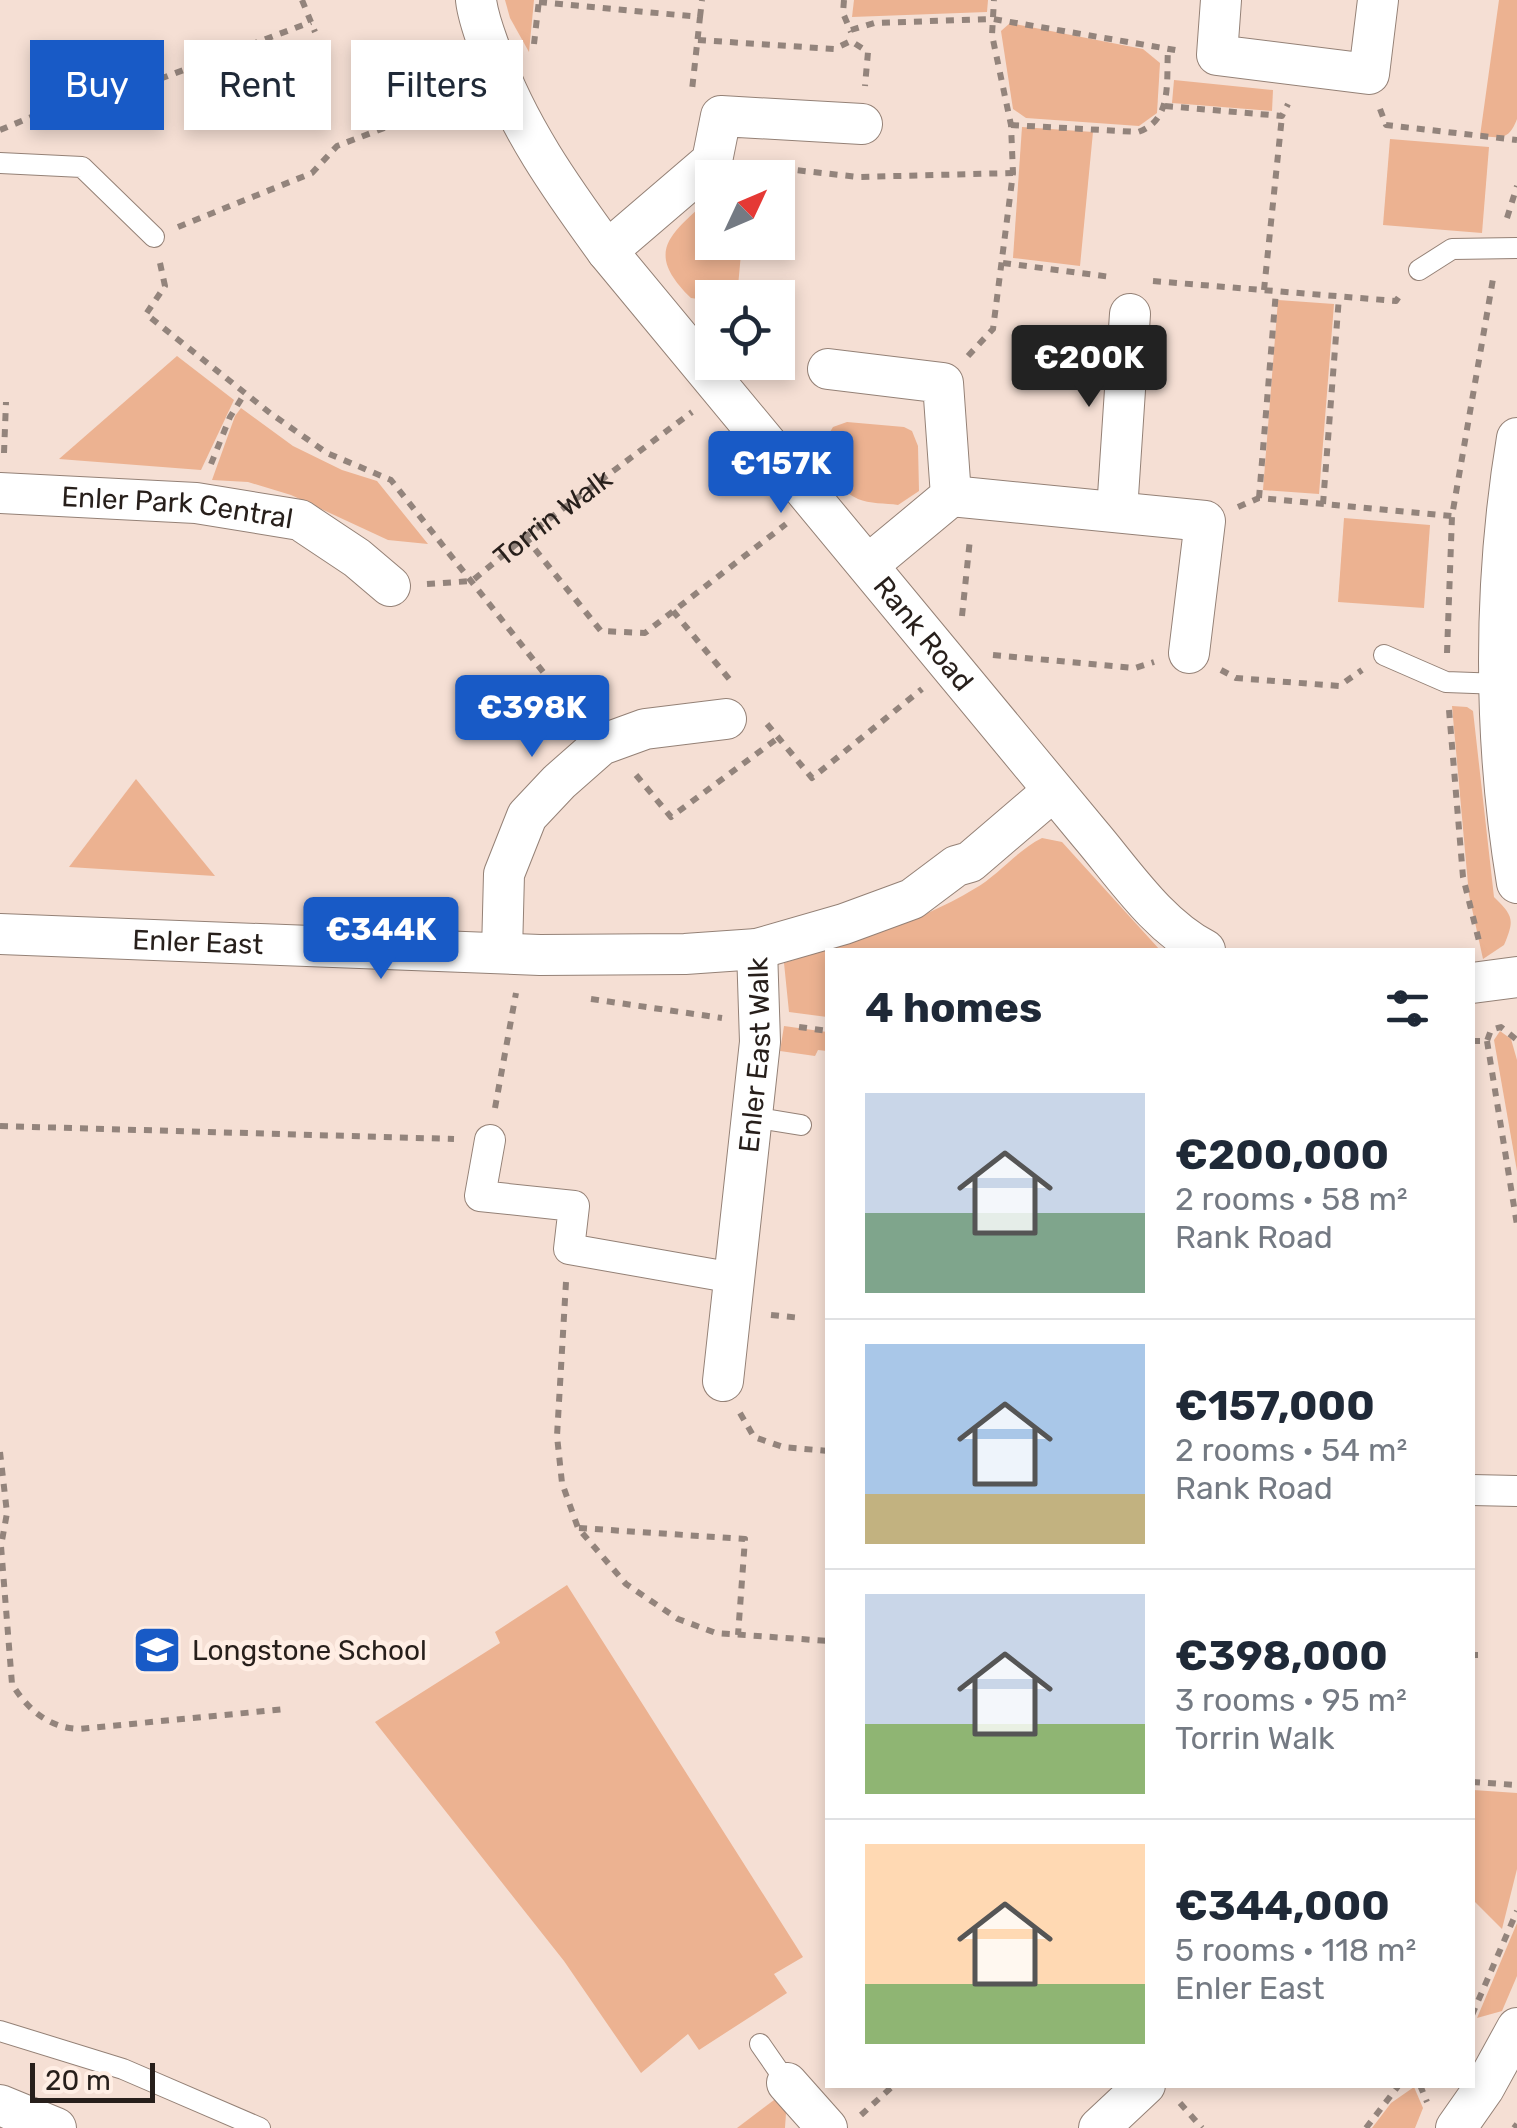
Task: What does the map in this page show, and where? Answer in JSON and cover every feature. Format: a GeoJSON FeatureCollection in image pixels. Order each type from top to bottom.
{"type":"FeatureCollection","features":[{"type":"Feature","properties":{"kind":"street","name":"Rank Road"},"geometry":{"type":"LineString","coordinates":[[476,0],[489,40]]}},
{"type":"Feature","properties":{"kind":"street"},"geometry":{"type":"LineString","coordinates":[[1221,0],[1217,55],[1369,74],[1378,0]]}},
{"type":"Feature","properties":{"kind":"street"},"geometry":{"type":"LineString","coordinates":[[712,160],[721,116],[862,124]]}},
{"type":"Feature","properties":{"kind":"street","name":"Rank Road"},"geometry":{"type":"LineString","coordinates":[[523,122],[542,158],[608,251],[1054,791],[1165,920],[1183,938],[1201,948]]}},
{"type":"Feature","properties":{"kind":"street"},"geometry":{"type":"LineString","coordinates":[[608,251],[695,176]]}},
{"type":"Feature","properties":{"kind":"street"},"geometry":{"type":"LineString","coordinates":[[1117,511],[1132,297]]}},
{"type":"Feature","properties":{"kind":"street"},"geometry":{"type":"LineString","coordinates":[[828,369],[944,383],[961,508]]}},
{"type":"Feature","properties":{"kind":"street"},"geometry":{"type":"LineString","coordinates":[[1517,438],[1508,492],[1499,604],[1510,838],[1517,882]]}},
{"type":"Feature","properties":{"kind":"street","name":"Enler Park Central"},"geometry":{"type":"LineString","coordinates":[[4,482],[196,502],[300,520],[357,558],[390,586]]}},
{"type":"Feature","properties":{"kind":"street"},"geometry":{"type":"LineString","coordinates":[[868,564],[961,508],[1117,511],[1204,521],[1189,653]]}},
{"type":"Feature","properties":{"kind":"street"},"geometry":{"type":"LineString","coordinates":[[521,953],[504,874],[527,816],[605,743],[738,703]]}},
{"type":"Feature","properties":{"kind":"street","name":"Enler East Walk"},"geometry":{"type":"LineString","coordinates":[[722,1381],[760,1042],[757,949],[844,924],[912,898],[956,866],[970,862],[1054,791]]}},
{"type":"Feature","properties":{"kind":"street","name":"Enler East"},"geometry":{"type":"LineString","coordinates":[[0,934],[521,953],[684,954],[757,949]]}},
{"type":"Feature","properties":{"kind":"street"},"geometry":{"type":"LineString","coordinates":[[1475,983],[1517,976]]}},
{"type":"Feature","properties":{"kind":"street"},"geometry":{"type":"LineString","coordinates":[[490,1140],[480,1196],[574,1206],[569,1248],[734,1278]]}},
{"type":"Feature","properties":{"kind":"street"},"geometry":{"type":"LineString","coordinates":[[1475,1490],[1517,1491]]}},
{"type":"Feature","properties":{"kind":"street"},"geometry":{"type":"LineString","coordinates":[[1456,2128],[1478,2085],[1517,2028]]}},
{"type":"Feature","properties":{"kind":"street"},"geometry":{"type":"LineString","coordinates":[[788,2083],[840,2125]]}},
{"type":"Feature","properties":{"kind":"street"},"geometry":{"type":"LineString","coordinates":[[1099,2128],[1142,2088]]}},
{"type":"Feature","properties":{"kind":"street"},"geometry":{"type":"LineString","coordinates":[[0,2106],[56,2128]]}},
{"type":"Feature","properties":{"kind":"lane"},"geometry":{"type":"LineString","coordinates":[[0,163],[82,167],[154,236]]}},
{"type":"Feature","properties":{"kind":"lane"},"geometry":{"type":"LineString","coordinates":[[1420,270],[1452,249],[1517,248]]}},
{"type":"Feature","properties":{"kind":"lane"},"geometry":{"type":"LineString","coordinates":[[1384,655],[1446,682],[1502,684]]}},
{"type":"Feature","properties":{"kind":"lane"},"geometry":{"type":"LineString","coordinates":[[752,1118],[801,1125]]}},
{"type":"Feature","properties":{"kind":"lane"},"geometry":{"type":"LineString","coordinates":[[0,2031],[124,2070],[260,2128]]}},
{"type":"Feature","properties":{"kind":"lane"},"geometry":{"type":"LineString","coordinates":[[760,2044],[788,2083]]}},
{"type":"Feature","properties":{"kind":"path"},"geometry":{"type":"LineString","coordinates":[[302,0],[315,32]]}},
{"type":"Feature","properties":{"kind":"path"},"geometry":{"type":"LineString","coordinates":[[702,0],[691,96],[721,116]]}},
{"type":"Feature","properties":{"kind":"path"},"geometry":{"type":"LineString","coordinates":[[844,0],[842,13],[851,30],[851,42]]}},
{"type":"Feature","properties":{"kind":"path"},"geometry":{"type":"LineString","coordinates":[[944,383],[993,329],[1003,263],[1013,173],[1010,125],[992,35],[994,0]]}},
{"type":"Feature","properties":{"kind":"path"},"geometry":{"type":"LineString","coordinates":[[523,72],[530,69],[539,1],[700,18]]}},
{"type":"Feature","properties":{"kind":"path"},"geometry":{"type":"LineString","coordinates":[[851,30],[874,23],[993,19],[1217,55]]}},
{"type":"Feature","properties":{"kind":"path"},"geometry":{"type":"LineString","coordinates":[[0,130],[145,70],[157,80],[311,22]]}},
{"type":"Feature","properties":{"kind":"path"},"geometry":{"type":"LineString","coordinates":[[698,40],[834,50],[851,42]]}},
{"type":"Feature","properties":{"kind":"path"},"geometry":{"type":"LineString","coordinates":[[851,42],[868,52],[858,177]]}},
{"type":"Feature","properties":{"kind":"path"},"geometry":{"type":"LineString","coordinates":[[1010,125],[1138,132],[1158,122],[1165,106],[1168,50]]}},
{"type":"Feature","properties":{"kind":"path"},"geometry":{"type":"LineString","coordinates":[[1264,290],[1282,116],[1306,67]]}},
{"type":"Feature","properties":{"kind":"path"},"geometry":{"type":"LineString","coordinates":[[1369,74],[1386,125],[1517,140]]}},
{"type":"Feature","properties":{"kind":"path"},"geometry":{"type":"LineString","coordinates":[[1165,106],[1282,116]]}},
{"type":"Feature","properties":{"kind":"path"},"geometry":{"type":"LineString","coordinates":[[379,130],[337,146],[312,173],[154,236],[165,286],[146,314],[327,454],[391,480],[671,818],[778,738]]}},
{"type":"Feature","properties":{"kind":"path"},"geometry":{"type":"LineString","coordinates":[[795,170],[858,177],[1013,173]]}},
{"type":"Feature","properties":{"kind":"path"},"geometry":{"type":"LineString","coordinates":[[1003,263],[1115,277]]}},
{"type":"Feature","properties":{"kind":"path"},"geometry":{"type":"LineString","coordinates":[[1132,297],[1264,290],[1396,301],[1420,270]]}},
{"type":"Feature","properties":{"kind":"path"},"geometry":{"type":"LineString","coordinates":[[1259,498],[1276,291]]}},
{"type":"Feature","properties":{"kind":"path"},"geometry":{"type":"LineString","coordinates":[[1323,504],[1339,297]]}},
{"type":"Feature","properties":{"kind":"path"},"geometry":{"type":"LineString","coordinates":[[206,474],[244,393]]}},
{"type":"Feature","properties":{"kind":"path"},"geometry":{"type":"LineString","coordinates":[[4,482],[6,402]]}},
{"type":"Feature","properties":{"kind":"path","name":"Torrin Walk"},"geometry":{"type":"LineString","coordinates":[[390,586],[472,581],[524,537],[701,406]]}},
{"type":"Feature","properties":{"kind":"path"},"geometry":{"type":"LineString","coordinates":[[1204,521],[1259,498],[1452,516]]}},
{"type":"Feature","properties":{"kind":"path"},"geometry":{"type":"LineString","coordinates":[[961,508],[962,618]]}},
{"type":"Feature","properties":{"kind":"path"},"geometry":{"type":"LineString","coordinates":[[524,537],[601,631],[646,633],[794,518]]}},
{"type":"Feature","properties":{"kind":"path"},"geometry":{"type":"LineString","coordinates":[[673,612],[738,703],[778,738],[812,778],[928,684]]}},
{"type":"Feature","properties":{"kind":"path"},"geometry":{"type":"LineString","coordinates":[[982,654],[1135,668],[1189,653],[1236,678],[1339,686],[1384,655]]}},
{"type":"Feature","properties":{"kind":"path"},"geometry":{"type":"LineString","coordinates":[[521,953],[563,991],[610,1004],[825,1031]]}},
{"type":"Feature","properties":{"kind":"path"},"geometry":{"type":"LineString","coordinates":[[0,1126],[490,1140],[521,953]]}},
{"type":"Feature","properties":{"kind":"path"},"geometry":{"type":"LineString","coordinates":[[1517,1040],[1501,1027],[1492,1030],[1486,1041],[1517,1222]]}},
{"type":"Feature","properties":{"kind":"path"},"geometry":{"type":"LineString","coordinates":[[1475,1042],[1486,1041]]}},
{"type":"Feature","properties":{"kind":"path"},"geometry":{"type":"LineString","coordinates":[[569,1248],[557,1436],[562,1483],[578,1528],[626,1584],[678,1620],[716,1633],[825,1641]]}},
{"type":"Feature","properties":{"kind":"path"},"geometry":{"type":"LineString","coordinates":[[722,1381],[754,1437],[783,1447],[825,1451]]}},
{"type":"Feature","properties":{"kind":"path"},"geometry":{"type":"LineString","coordinates":[[0,1452],[7,1512],[0,1546],[12,1684],[24,1702],[60,1728],[286,1709]]}},
{"type":"Feature","properties":{"kind":"path"},"geometry":{"type":"LineString","coordinates":[[578,1528],[745,1539],[738,1635]]}},
{"type":"Feature","properties":{"kind":"path"},"geometry":{"type":"LineString","coordinates":[[1475,1782],[1517,1785]]}},
{"type":"Feature","properties":{"kind":"path"},"geometry":{"type":"LineString","coordinates":[[1475,2008],[1517,1911]]}},
{"type":"Feature","properties":{"kind":"path"},"geometry":{"type":"LineString","coordinates":[[840,2125],[890,2088]]}},
{"type":"Feature","properties":{"kind":"path"},"geometry":{"type":"LineString","coordinates":[[1366,2128],[1397,2088]]}},
{"type":"Feature","properties":{"kind":"shaded area"},"geometry":{"type":"Polygon","coordinates":[[[505,0],[534,0],[529,52],[523,40],[505,0]]]}},
{"type":"Feature","properties":{"kind":"shaded area"},"geometry":{"type":"Polygon","coordinates":[[[854,0],[988,0],[987,12],[852,17],[854,0]]]}},
{"type":"Feature","properties":{"kind":"shaded area"},"geometry":{"type":"Polygon","coordinates":[[[1499,0],[1517,0],[1517,119],[1504,136],[1480,136],[1499,0]]]}},
{"type":"Feature","properties":{"kind":"shaded area"},"geometry":{"type":"Polygon","coordinates":[[[1010,23],[1143,49],[1160,63],[1157,113],[1139,126],[1026,118],[1013,109],[1001,31],[1010,23]]]}},
{"type":"Feature","properties":{"kind":"shaded area"},"geometry":{"type":"Polygon","coordinates":[[[1174,80],[1273,90],[1272,111],[1172,103],[1174,80]]]}},
{"type":"Feature","properties":{"kind":"shaded area"},"geometry":{"type":"Polygon","coordinates":[[[1022,127],[1093,132],[1080,266],[1013,258],[1022,127]]]}},
{"type":"Feature","properties":{"kind":"shaded area"},"geometry":{"type":"Polygon","coordinates":[[[1390,139],[1489,147],[1482,233],[1383,225],[1390,139]]]}},
{"type":"Feature","properties":{"kind":"shaded area"},"geometry":{"type":"Polygon","coordinates":[[[695,212],[695,260],[740,260],[739,280],[695,280],[695,299],[691,298],[676,281],[666,255],[668,243],[695,212]]]}},
{"type":"Feature","properties":{"kind":"shaded area"},"geometry":{"type":"Polygon","coordinates":[[[1278,300],[1334,304],[1319,494],[1263,490],[1278,300]]]}},
{"type":"Feature","properties":{"kind":"shaded area"},"geometry":{"type":"Polygon","coordinates":[[[177,356],[234,400],[201,470],[59,459],[177,356]]]}},
{"type":"Feature","properties":{"kind":"shaded area"},"geometry":{"type":"Polygon","coordinates":[[[241,408],[293,446],[342,470],[377,481],[428,544],[388,540],[291,495],[248,482],[212,480],[241,408]]]}},
{"type":"Feature","properties":{"kind":"shaded area"},"geometry":{"type":"Polygon","coordinates":[[[847,422],[912,431],[918,446],[919,491],[898,505],[862,501],[840,486],[828,468],[825,447],[833,427],[847,422]]]}},
{"type":"Feature","properties":{"kind":"shaded area"},"geometry":{"type":"Polygon","coordinates":[[[1344,518],[1430,525],[1424,608],[1338,602],[1344,518]]]}},
{"type":"Feature","properties":{"kind":"shaded area"},"geometry":{"type":"Polygon","coordinates":[[[1452,706],[1473,711],[1494,897],[1510,918],[1504,945],[1483,959],[1469,895],[1452,706]]]}},
{"type":"Feature","properties":{"kind":"shaded area"},"geometry":{"type":"Polygon","coordinates":[[[136,779],[215,876],[69,867],[136,779]]]}},
{"type":"Feature","properties":{"kind":"shaded area"},"geometry":{"type":"Polygon","coordinates":[[[1042,838],[1062,842],[1158,948],[831,948],[929,913],[983,883],[1042,838]]]}},
{"type":"Feature","properties":{"kind":"shaded area"},"geometry":{"type":"Polygon","coordinates":[[[825,950],[825,1017],[789,1012],[784,963],[825,950]]]}},
{"type":"Feature","properties":{"kind":"shaded area"},"geometry":{"type":"Polygon","coordinates":[[[784,1026],[825,1032],[825,1051],[818,1050],[815,1056],[780,1051],[784,1026]]]}},
{"type":"Feature","properties":{"kind":"shaded area"},"geometry":{"type":"Polygon","coordinates":[[[1500,1031],[1511,1039],[1517,1060],[1517,1171],[1494,1040],[1500,1031]]]}},
{"type":"Feature","properties":{"kind":"shaded area"},"geometry":{"type":"Polygon","coordinates":[[[567,1585],[803,1957],[774,1974],[787,1993],[699,2050],[688,2034],[641,2073],[564,1961],[375,1722],[500,1643],[495,1632],[567,1585]]]}},
{"type":"Feature","properties":{"kind":"shaded area"},"geometry":{"type":"Polygon","coordinates":[[[1475,1790],[1517,1793],[1517,1869],[1502,1929],[1475,1902],[1475,1790]]]}},
{"type":"Feature","properties":{"kind":"shaded area"},"geometry":{"type":"Polygon","coordinates":[[[1517,1923],[1517,1976],[1502,2011],[1477,2018],[1517,1923]]]}},
{"type":"Feature","properties":{"kind":"shaded area"},"geometry":{"type":"Polygon","coordinates":[[[1414,2088],[1423,2108],[1415,2128],[1372,2128],[1391,2103],[1414,2088]]]}},
{"type":"Feature","properties":{"kind":"shaded area"},"geometry":{"type":"Polygon","coordinates":[[[778,2097],[786,2113],[785,2128],[737,2128],[778,2097]]]}},
{"type":"Feature","properties":{"kind":"place","name":"Longstone School"},"geometry":{"type":"Point","coordinates":[157,1650]}}]}
